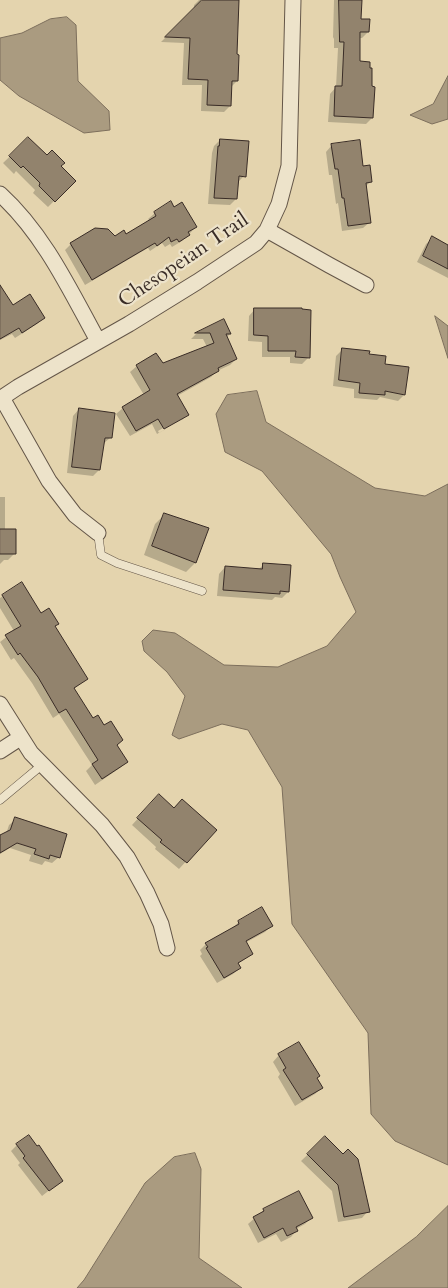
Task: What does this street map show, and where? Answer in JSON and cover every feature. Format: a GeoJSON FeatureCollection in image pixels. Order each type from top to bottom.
{"type":"FeatureCollection","features":[{"type":"Feature","properties":{"kind":"street","name":"Chesopeian Trail"},"geometry":{"type":"LineString","coordinates":[[1,398],[18,386],[98,342],[198,282],[256,243],[267,230],[284,190],[289,166],[294,0]]}},
{"type":"Feature","properties":{"kind":"street"},"geometry":{"type":"LineString","coordinates":[[0,194],[22,218],[43,246],[62,275],[98,342]]}},
{"type":"Feature","properties":{"kind":"street"},"geometry":{"type":"LineString","coordinates":[[267,230],[366,285]]}},
{"type":"Feature","properties":{"kind":"street"},"geometry":{"type":"LineString","coordinates":[[1,398],[49,481],[75,515],[98,533]]}},
{"type":"Feature","properties":{"kind":"street"},"geometry":{"type":"LineString","coordinates":[[0,704],[31,753],[102,825],[127,858],[147,893],[161,924],[168,948]]}},
{"type":"Feature","properties":{"kind":"street"},"geometry":{"type":"LineString","coordinates":[[0,751],[20,738]]}},
{"type":"Feature","properties":{"kind":"lane"},"geometry":{"type":"LineString","coordinates":[[98,533],[101,555],[117,563],[202,591]]}},
{"type":"Feature","properties":{"kind":"lane"},"geometry":{"type":"LineString","coordinates":[[0,800],[42,765]]}},
{"type":"Feature","properties":{"kind":"shaded area"},"geometry":{"type":"Polygon","coordinates":[[[67,17],[76,25],[78,81],[109,111],[110,130],[84,133],[19,96],[0,80],[0,38],[22,33],[50,19],[67,17]]]}},
{"type":"Feature","properties":{"kind":"shaded area"},"geometry":{"type":"Polygon","coordinates":[[[448,76],[448,119],[432,124],[410,115],[433,104],[448,76]]]}},
{"type":"Feature","properties":{"kind":"shaded area"},"geometry":{"type":"Polygon","coordinates":[[[435,316],[448,326],[448,358],[435,316]]]}},
{"type":"Feature","properties":{"kind":"shaded area"},"geometry":{"type":"Polygon","coordinates":[[[257,391],[266,422],[375,488],[425,496],[448,484],[448,1165],[395,1141],[371,1114],[368,1033],[292,924],[282,787],[248,730],[222,724],[179,739],[172,735],[185,696],[167,672],[144,651],[142,641],[153,630],[175,633],[224,665],[278,667],[327,646],[356,612],[331,554],[262,471],[225,452],[216,414],[227,395],[257,391]]]}},
{"type":"Feature","properties":{"kind":"shaded area"},"geometry":{"type":"Polygon","coordinates":[[[195,1153],[201,1169],[199,1258],[242,1288],[77,1288],[84,1280],[145,1183],[174,1157],[195,1153]]]}},
{"type":"Feature","properties":{"kind":"shaded area"},"geometry":{"type":"Polygon","coordinates":[[[448,1206],[448,1288],[348,1288],[416,1237],[448,1206]]]}},
{"type":"Feature","properties":{"kind":"building"},"geometry":{"type":"Polygon","coordinates":[[[202,0],[239,0],[238,81],[232,81],[231,106],[207,105],[208,80],[188,79],[190,38],[165,37],[202,0]]]}},
{"type":"Feature","properties":{"kind":"building"},"geometry":{"type":"Polygon","coordinates":[[[339,0],[362,0],[361,19],[370,19],[369,32],[360,32],[360,61],[370,62],[370,68],[372,68],[372,86],[375,87],[373,118],[334,116],[335,86],[342,86],[344,42],[340,42],[339,0]]]}},
{"type":"Feature","properties":{"kind":"building"},"geometry":{"type":"Polygon","coordinates":[[[28,137],[47,155],[52,150],[65,163],[61,166],[76,181],[55,202],[23,166],[21,168],[9,156],[28,137]]]}},
{"type":"Feature","properties":{"kind":"building"},"geometry":{"type":"Polygon","coordinates":[[[220,139],[249,141],[246,177],[239,176],[237,199],[214,198],[220,139]]]}},
{"type":"Feature","properties":{"kind":"building"},"geometry":{"type":"Polygon","coordinates":[[[360,140],[363,166],[370,165],[372,182],[366,183],[371,223],[348,226],[338,169],[335,169],[331,144],[360,140]]]}},
{"type":"Feature","properties":{"kind":"building"},"geometry":{"type":"Polygon","coordinates":[[[171,201],[174,207],[182,202],[197,227],[188,232],[190,235],[179,242],[177,239],[171,242],[169,237],[157,246],[155,243],[92,280],[70,243],[95,228],[108,229],[115,236],[124,230],[126,234],[156,216],[154,212],[171,201]]]}},
{"type":"Feature","properties":{"kind":"building"},"geometry":{"type":"Polygon","coordinates":[[[432,236],[448,245],[448,269],[423,256],[432,236]]]}},
{"type":"Feature","properties":{"kind":"building"},"geometry":{"type":"Polygon","coordinates":[[[0,285],[13,305],[30,294],[45,318],[22,333],[19,328],[0,339],[0,285]]]}},
{"type":"Feature","properties":{"kind":"building"},"geometry":{"type":"Polygon","coordinates":[[[254,308],[302,308],[311,310],[310,358],[295,357],[296,351],[268,351],[268,336],[254,335],[254,308]]]}},
{"type":"Feature","properties":{"kind":"building"},"geometry":{"type":"Polygon","coordinates":[[[224,319],[231,334],[226,334],[237,359],[218,368],[219,371],[177,394],[189,415],[164,429],[158,419],[136,431],[122,407],[150,390],[136,365],[156,353],[163,363],[214,343],[210,333],[195,333],[224,319]]]}},
{"type":"Feature","properties":{"kind":"building"},"geometry":{"type":"Polygon","coordinates":[[[342,348],[370,351],[369,354],[386,356],[385,364],[409,367],[405,395],[385,391],[385,395],[359,393],[360,383],[339,380],[342,348]]]}},
{"type":"Feature","properties":{"kind":"building"},"geometry":{"type":"Polygon","coordinates":[[[79,408],[115,413],[112,438],[105,438],[100,470],[72,467],[79,408]]]}},
{"type":"Feature","properties":{"kind":"building"},"geometry":{"type":"Polygon","coordinates":[[[164,513],[209,528],[196,563],[152,546],[164,513]]]}},
{"type":"Feature","properties":{"kind":"building"},"geometry":{"type":"Polygon","coordinates":[[[0,529],[16,529],[16,554],[0,554],[0,529]]]}},
{"type":"Feature","properties":{"kind":"building"},"geometry":{"type":"Polygon","coordinates":[[[263,563],[291,565],[289,592],[280,591],[280,594],[223,590],[225,566],[262,569],[263,563]]]}},
{"type":"Feature","properties":{"kind":"building"},"geometry":{"type":"Polygon","coordinates":[[[22,582],[41,613],[49,608],[59,624],[55,626],[88,679],[74,688],[93,718],[98,715],[104,725],[111,721],[123,740],[117,745],[128,762],[102,779],[92,764],[98,760],[66,709],[59,713],[38,677],[20,653],[18,655],[5,635],[21,626],[2,595],[22,582]]]}},
{"type":"Feature","properties":{"kind":"building"},"geometry":{"type":"Polygon","coordinates":[[[159,794],[174,808],[182,799],[217,830],[187,863],[160,842],[162,840],[137,818],[159,794]]]}},
{"type":"Feature","properties":{"kind":"building"},"geometry":{"type":"Polygon","coordinates":[[[15,817],[67,834],[60,858],[50,855],[49,859],[34,854],[36,849],[17,843],[0,853],[0,835],[10,830],[15,817]]]}},
{"type":"Feature","properties":{"kind":"building"},"geometry":{"type":"Polygon","coordinates":[[[262,907],[273,926],[246,941],[253,954],[238,963],[241,968],[224,978],[206,948],[208,947],[205,943],[239,924],[238,921],[262,907]]]}},
{"type":"Feature","properties":{"kind":"building"},"geometry":{"type":"Polygon","coordinates":[[[299,1042],[320,1076],[317,1078],[323,1088],[302,1100],[283,1070],[286,1068],[278,1054],[299,1042]]]}},
{"type":"Feature","properties":{"kind":"building"},"geometry":{"type":"Polygon","coordinates":[[[29,1135],[37,1146],[39,1145],[63,1181],[49,1191],[23,1158],[25,1156],[16,1144],[29,1135]]]}},
{"type":"Feature","properties":{"kind":"building"},"geometry":{"type":"Polygon","coordinates":[[[325,1136],[343,1154],[348,1149],[358,1159],[370,1212],[344,1217],[338,1185],[307,1154],[325,1136]]]}},
{"type":"Feature","properties":{"kind":"building"},"geometry":{"type":"Polygon","coordinates":[[[299,1191],[313,1218],[296,1227],[298,1231],[287,1236],[283,1228],[264,1238],[253,1217],[264,1211],[263,1209],[299,1191]]]}}]}
